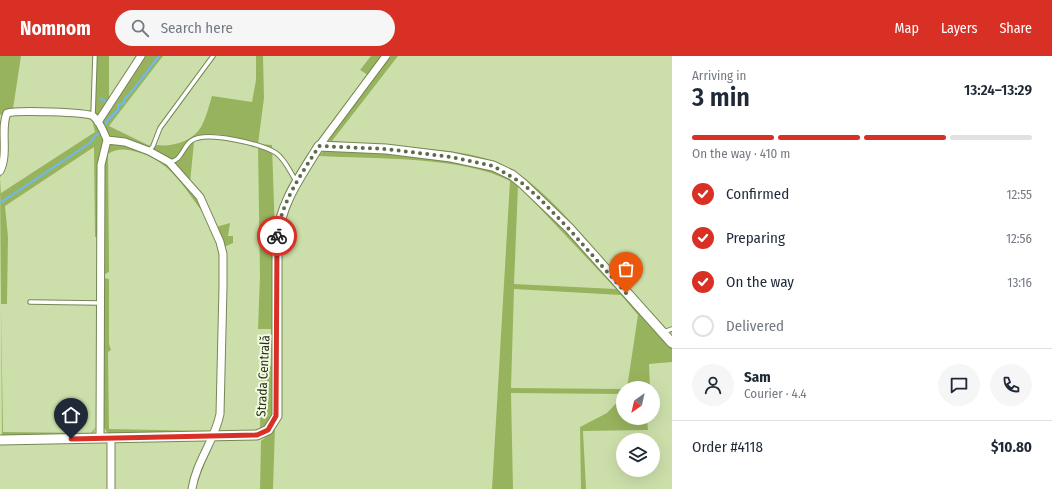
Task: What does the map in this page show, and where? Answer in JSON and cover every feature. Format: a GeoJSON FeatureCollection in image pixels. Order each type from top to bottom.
{"type":"FeatureCollection","features":[{"type":"Feature","properties":{"kind":"street"},"geometry":{"type":"LineString","coordinates":[[99,124],[141,56]]}},
{"type":"Feature","properties":{"kind":"street","name":"Strada Centrală"},"geometry":{"type":"LineString","coordinates":[[0,440],[211,437],[263,434],[273,424],[276,416],[277,239],[282,212],[297,182],[319,146],[386,56]]}},
{"type":"Feature","properties":{"kind":"street"},"geometry":{"type":"LineString","coordinates":[[0,171],[3,162],[4,116],[7,113],[46,112],[84,114],[93,116],[106,137],[101,165],[99,303],[100,438]]}},
{"type":"Feature","properties":{"kind":"street"},"geometry":{"type":"LineString","coordinates":[[106,137],[149,151],[169,162],[200,197],[220,242],[223,254],[220,414],[217,427],[211,437],[195,476],[192,489]]}},
{"type":"Feature","properties":{"kind":"street"},"geometry":{"type":"LineString","coordinates":[[319,146],[386,149],[451,157],[484,163],[508,173],[522,183],[568,228],[672,343]]}},
{"type":"Feature","properties":{"kind":"street"},"geometry":{"type":"LineString","coordinates":[[111,438],[111,489]]}},
{"type":"Feature","properties":{"kind":"lane"},"geometry":{"type":"LineString","coordinates":[[93,116],[95,56]]}},
{"type":"Feature","properties":{"kind":"lane"},"geometry":{"type":"LineString","coordinates":[[149,151],[153,146],[160,128],[213,56]]}},
{"type":"Feature","properties":{"kind":"lane"},"geometry":{"type":"LineString","coordinates":[[169,162],[179,158],[191,141],[202,137],[222,136],[277,154],[297,182]]}},
{"type":"Feature","properties":{"kind":"lane"},"geometry":{"type":"LineString","coordinates":[[30,302],[99,303]]}},
{"type":"Feature","properties":{"kind":"lane"},"geometry":{"type":"LineString","coordinates":[[662,333],[672,329]]}},
{"type":"Feature","properties":{"kind":"green space"},"geometry":{"type":"Polygon","coordinates":[[[0,56],[21,56],[13,109],[0,115],[0,56]]]}},
{"type":"Feature","properties":{"kind":"green space"},"geometry":{"type":"Polygon","coordinates":[[[96,56],[109,56],[109,101],[98,119],[94,106],[96,56]]]}},
{"type":"Feature","properties":{"kind":"green space"},"geometry":{"type":"Polygon","coordinates":[[[143,56],[163,56],[109,126],[150,146],[148,148],[110,137],[101,125],[103,117],[143,56]]]}},
{"type":"Feature","properties":{"kind":"green space"},"geometry":{"type":"Polygon","coordinates":[[[256,56],[263,56],[264,98],[258,144],[272,145],[275,235],[273,414],[267,427],[260,430],[261,366],[271,366],[271,329],[258,329],[260,276],[258,145],[231,137],[212,134],[195,138],[187,143],[176,157],[170,160],[151,150],[156,145],[169,145],[187,140],[197,132],[203,123],[212,96],[252,102],[256,80],[256,56]]]}},
{"type":"Feature","properties":{"kind":"green space"},"geometry":{"type":"Polygon","coordinates":[[[371,56],[382,56],[368,75],[360,70],[371,56]]]}},
{"type":"Feature","properties":{"kind":"green space"},"geometry":{"type":"Polygon","coordinates":[[[391,56],[398,56],[332,141],[449,151],[474,155],[498,163],[524,178],[552,202],[615,273],[503,168],[330,143],[329,139],[391,56]]]}},
{"type":"Feature","properties":{"kind":"green space"},"geometry":{"type":"Polygon","coordinates":[[[92,120],[96,124],[105,142],[97,237],[95,237],[94,147],[5,206],[8,237],[7,304],[1,304],[3,432],[91,433],[96,427],[93,434],[2,436],[0,179],[1,193],[95,132],[92,120]]]}},
{"type":"Feature","properties":{"kind":"green space"},"geometry":{"type":"Polygon","coordinates":[[[113,141],[163,159],[199,198],[204,214],[176,177],[159,162],[149,156],[129,150],[119,150],[108,154],[109,272],[105,274],[104,278],[109,279],[109,344],[111,350],[108,352],[109,429],[210,431],[208,433],[108,434],[103,426],[103,167],[109,143],[113,141]]]}},
{"type":"Feature","properties":{"kind":"green space"},"geometry":{"type":"Polygon","coordinates":[[[194,142],[190,183],[173,163],[179,159],[194,142]]]}},
{"type":"Feature","properties":{"kind":"green space"},"geometry":{"type":"Polygon","coordinates":[[[326,148],[450,158],[503,172],[529,191],[672,346],[672,362],[649,364],[650,381],[628,381],[638,315],[621,295],[514,289],[511,388],[616,389],[616,394],[511,393],[513,489],[492,489],[510,181],[491,173],[468,167],[417,160],[319,156],[326,148]],[[518,185],[514,284],[616,289],[518,185]]]}},
{"type":"Feature","properties":{"kind":"green space"},"geometry":{"type":"Polygon","coordinates":[[[230,223],[228,236],[233,236],[233,243],[224,247],[216,227],[230,223]]]}},
{"type":"Feature","properties":{"kind":"green space"},"geometry":{"type":"Polygon","coordinates":[[[616,403],[616,425],[648,425],[648,430],[583,431],[586,489],[581,489],[580,427],[607,413],[616,403]]]}},
{"type":"Feature","properties":{"kind":"green space"},"geometry":{"type":"Polygon","coordinates":[[[275,426],[273,489],[260,489],[261,441],[271,433],[275,426]]]}},
{"type":"Feature","properties":{"kind":"waterway"},"geometry":{"type":"LineString","coordinates":[[104,128],[107,121],[118,110],[118,105],[124,103],[125,98],[159,56]]}},
{"type":"Feature","properties":{"kind":"waterway"},"geometry":{"type":"LineString","coordinates":[[101,99],[107,102]]}},
{"type":"Feature","properties":{"kind":"waterway"},"geometry":{"type":"LineString","coordinates":[[0,203],[90,143],[95,136],[101,132]]}},
{"type":"Feature","properties":{"kind":"way so far"},"geometry":{"type":"LineString","coordinates":[[277,236],[282,212],[289,195],[319,146],[386,149],[476,161],[493,166],[512,175],[538,197],[598,260],[626,293]]}},
{"type":"Feature","properties":{"kind":"route"},"geometry":{"type":"LineString","coordinates":[[71,439],[257,435],[263,434],[268,430],[273,424],[276,416],[278,341],[277,236]]}}]}
